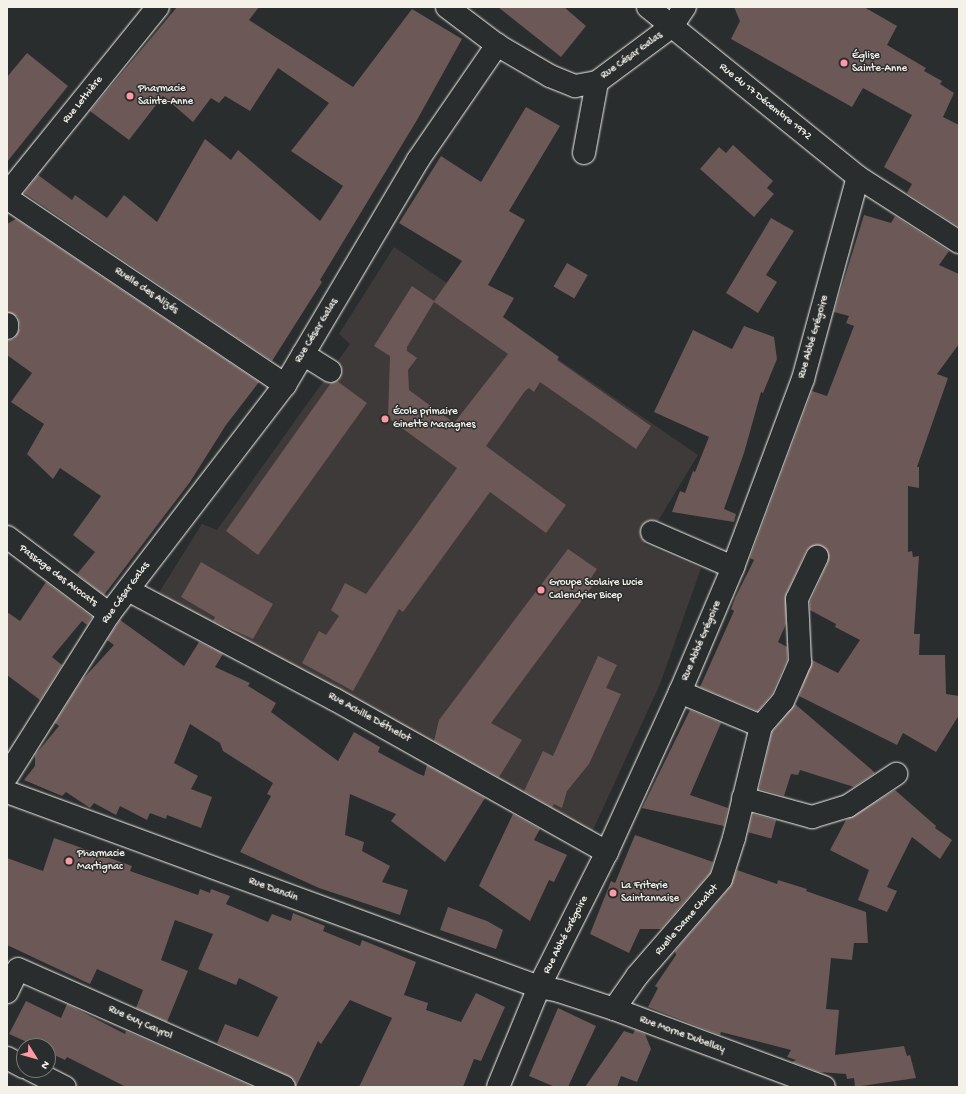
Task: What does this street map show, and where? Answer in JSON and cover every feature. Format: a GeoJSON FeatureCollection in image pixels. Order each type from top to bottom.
{"type":"FeatureCollection","features":[{"type":"Feature","properties":{"kind":"street","name":"Rue Lethière"},"geometry":{"type":"LineString","coordinates":[[7,194],[14,171],[158,7]]}},
{"type":"Feature","properties":{"kind":"street"},"geometry":{"type":"LineString","coordinates":[[448,7],[498,45]]}},
{"type":"Feature","properties":{"kind":"street","name":"Rue du 17 Décembre 1972"},"geometry":{"type":"LineString","coordinates":[[648,7],[858,177],[959,242]]}},
{"type":"Feature","properties":{"kind":"street","name":"Rue César Galas"},"geometry":{"type":"LineString","coordinates":[[7,776],[109,614],[285,385],[418,160],[498,45],[550,76],[575,86],[597,82],[672,26],[685,7]]}},
{"type":"Feature","properties":{"kind":"street"},"geometry":{"type":"LineString","coordinates":[[584,153],[597,82]]}},
{"type":"Feature","properties":{"kind":"street","name":"Rue Abbé Grégoire"},"geometry":{"type":"LineString","coordinates":[[498,1087],[539,987],[607,852],[680,692],[733,567],[803,379],[858,177]]}},
{"type":"Feature","properties":{"kind":"street","name":"Ruelle des Alizés"},"geometry":{"type":"LineString","coordinates":[[7,198],[285,385]]}},
{"type":"Feature","properties":{"kind":"street"},"geometry":{"type":"LineString","coordinates":[[303,354],[330,371]]}},
{"type":"Feature","properties":{"kind":"street"},"geometry":{"type":"LineString","coordinates":[[652,532],[733,567]]}},
{"type":"Feature","properties":{"kind":"street","name":"Passage des Avocats"},"geometry":{"type":"LineString","coordinates":[[7,537],[109,614]]}},
{"type":"Feature","properties":{"kind":"street"},"geometry":{"type":"LineString","coordinates":[[680,692],[760,726],[783,701],[800,662],[797,599],[817,557]]}},
{"type":"Feature","properties":{"kind":"street","name":"Rue Achille Déthelot"},"geometry":{"type":"LineString","coordinates":[[128,590],[334,699],[607,852]]}},
{"type":"Feature","properties":{"kind":"street","name":"Ruelle Dame Chalot"},"geometry":{"type":"LineString","coordinates":[[614,1009],[637,976],[721,879],[734,838],[760,726]]}},
{"type":"Feature","properties":{"kind":"street"},"geometry":{"type":"LineString","coordinates":[[743,798],[812,816],[848,806],[896,774]]}},
{"type":"Feature","properties":{"kind":"street","name":"Rue Dandin"},"geometry":{"type":"LineString","coordinates":[[7,792],[539,987]]}},
{"type":"Feature","properties":{"kind":"street","name":"Rue Guy Cayrol"},"geometry":{"type":"LineString","coordinates":[[7,992],[18,969],[284,1087]]}},
{"type":"Feature","properties":{"kind":"street","name":"Rue Morne Dubellay"},"geometry":{"type":"LineString","coordinates":[[539,987],[559,991],[614,1009],[824,1087]]}},
{"type":"Feature","properties":{"kind":"street"},"geometry":{"type":"LineString","coordinates":[[7,1058],[16,1063]]}},
{"type":"Feature","properties":{"kind":"street"},"geometry":{"type":"LineString","coordinates":[[47,1078],[65,1087]]}},
{"type":"Feature","properties":{"kind":"shaded area"},"geometry":{"type":"Polygon","coordinates":[[[394,247],[698,455],[644,544],[701,568],[660,684],[592,832],[158,594],[202,524],[217,530],[350,344],[339,334],[394,247]]]}},
{"type":"Feature","properties":{"kind":"building"},"geometry":{"type":"Polygon","coordinates":[[[177,7],[259,7],[249,20],[353,87],[412,9],[462,39],[417,120],[320,280],[322,282],[272,361],[24,193],[38,175],[72,200],[75,195],[107,218],[124,195],[157,222],[205,139],[231,160],[238,150],[320,221],[343,186],[291,151],[329,103],[278,68],[250,111],[225,96],[219,103],[211,98],[193,122],[163,96],[129,140],[90,111],[177,7]]]}},
{"type":"Feature","properties":{"kind":"building"},"geometry":{"type":"Polygon","coordinates":[[[498,7],[564,7],[586,26],[561,57],[498,7]]]}},
{"type":"Feature","properties":{"kind":"building","name":"Église Sainte-Anne"},"geometry":{"type":"Polygon","coordinates":[[[734,7],[864,7],[897,26],[887,45],[926,68],[924,71],[942,81],[940,84],[954,93],[943,117],[959,125],[959,227],[907,193],[912,184],[884,167],[912,115],[863,88],[852,107],[731,39],[740,21],[734,7]]]}},
{"type":"Feature","properties":{"kind":"building"},"geometry":{"type":"Polygon","coordinates":[[[27,53],[68,86],[7,162],[7,77],[27,53]]]}},
{"type":"Feature","properties":{"kind":"building"},"geometry":{"type":"Polygon","coordinates":[[[526,107],[560,126],[509,211],[525,220],[488,285],[514,298],[503,317],[559,357],[557,360],[651,426],[636,449],[540,382],[534,392],[529,388],[525,391],[486,446],[566,505],[546,533],[490,492],[403,612],[399,609],[353,691],[302,663],[319,631],[326,635],[339,616],[331,610],[345,583],[366,594],[457,468],[388,418],[390,356],[374,346],[412,286],[434,301],[462,261],[399,223],[441,156],[481,182],[526,107]],[[434,302],[407,347],[407,351],[417,358],[408,370],[409,390],[454,423],[508,354],[434,302]]]}},
{"type":"Feature","properties":{"kind":"building"},"geometry":{"type":"Polygon","coordinates":[[[733,145],[773,181],[767,188],[774,194],[754,217],[700,169],[719,147],[726,153],[733,145]]]}},
{"type":"Feature","properties":{"kind":"building"},"geometry":{"type":"Polygon","coordinates":[[[864,215],[891,223],[895,216],[949,251],[939,265],[959,274],[959,344],[937,374],[948,378],[917,467],[919,467],[919,488],[908,486],[908,552],[912,551],[913,557],[919,556],[914,634],[920,634],[919,655],[945,655],[946,694],[959,696],[959,715],[936,752],[903,733],[897,745],[799,696],[812,660],[838,673],[860,640],[835,627],[836,624],[810,610],[810,602],[828,562],[827,550],[822,546],[810,547],[806,551],[786,594],[786,624],[778,642],[787,647],[787,660],[772,694],[758,711],[700,687],[734,611],[731,609],[735,598],[754,560],[750,558],[812,391],[827,396],[854,326],[846,323],[849,316],[834,312],[864,215]]]}},
{"type":"Feature","properties":{"kind":"building"},"geometry":{"type":"Polygon","coordinates":[[[771,218],[794,231],[766,275],[777,282],[758,313],[726,293],[771,218]]]}},
{"type":"Feature","properties":{"kind":"building"},"geometry":{"type":"Polygon","coordinates":[[[16,219],[259,382],[226,425],[190,482],[104,595],[77,574],[95,552],[73,535],[101,496],[60,468],[53,479],[27,454],[44,424],[11,402],[32,373],[7,355],[7,340],[14,339],[20,328],[18,317],[7,312],[7,224],[16,219]]]}},
{"type":"Feature","properties":{"kind":"building"},"geometry":{"type":"Polygon","coordinates":[[[567,263],[588,275],[574,298],[554,286],[567,263]]]}},
{"type":"Feature","properties":{"kind":"building"},"geometry":{"type":"Polygon","coordinates":[[[744,326],[774,337],[777,359],[763,393],[761,392],[744,453],[724,509],[736,514],[734,522],[672,512],[680,491],[685,493],[693,471],[695,472],[709,437],[654,412],[693,330],[732,349],[744,326]]]}},
{"type":"Feature","properties":{"kind":"building"},"geometry":{"type":"Polygon","coordinates":[[[337,381],[367,403],[258,555],[226,531],[331,383],[337,381]]]}},
{"type":"Feature","properties":{"kind":"building"},"geometry":{"type":"Polygon","coordinates":[[[568,549],[597,569],[589,581],[594,584],[491,723],[522,740],[499,777],[434,741],[439,720],[568,549]]]}},
{"type":"Feature","properties":{"kind":"building"},"geometry":{"type":"Polygon","coordinates":[[[201,562],[273,604],[253,639],[213,621],[215,617],[181,597],[201,562]]]}},
{"type":"Feature","properties":{"kind":"building"},"geometry":{"type":"Polygon","coordinates":[[[46,582],[92,617],[87,625],[82,621],[52,657],[62,665],[40,700],[7,675],[7,612],[20,621],[46,582]]]}},
{"type":"Feature","properties":{"kind":"building"},"geometry":{"type":"Polygon","coordinates":[[[120,620],[184,666],[199,642],[223,654],[215,667],[250,683],[248,686],[276,703],[271,712],[338,761],[354,732],[380,747],[378,752],[417,773],[424,776],[427,765],[485,798],[445,862],[391,821],[396,814],[350,794],[345,835],[364,842],[362,851],[390,866],[382,882],[408,890],[400,915],[319,888],[240,852],[271,796],[267,794],[273,783],[223,751],[220,743],[190,724],[174,763],[198,776],[191,789],[212,797],[201,828],[167,815],[166,819],[150,813],[147,820],[120,806],[116,815],[94,803],[90,808],[66,792],[62,796],[24,780],[35,766],[35,755],[59,726],[55,723],[82,680],[114,645],[107,640],[120,620]]]}},
{"type":"Feature","properties":{"kind":"building"},"geometry":{"type":"Polygon","coordinates":[[[598,656],[617,665],[606,688],[621,694],[589,764],[567,791],[562,808],[554,804],[552,807],[524,791],[543,751],[553,756],[598,656]]]}},
{"type":"Feature","properties":{"kind":"building"},"geometry":{"type":"Polygon","coordinates":[[[795,704],[875,773],[854,787],[800,770],[798,775],[791,774],[784,796],[759,789],[772,732],[795,704]]]}},
{"type":"Feature","properties":{"kind":"building"},"geometry":{"type":"Polygon","coordinates":[[[690,710],[721,723],[690,795],[728,808],[724,826],[642,808],[690,710]]]}},
{"type":"Feature","properties":{"kind":"building"},"geometry":{"type":"Polygon","coordinates":[[[895,790],[936,826],[935,828],[952,840],[940,859],[912,837],[887,887],[897,891],[887,912],[858,900],[869,870],[830,850],[846,820],[895,790]]]}},
{"type":"Feature","properties":{"kind":"building"},"geometry":{"type":"Polygon","coordinates":[[[513,814],[540,829],[534,840],[567,855],[554,882],[549,880],[530,921],[479,886],[513,814]]]}},
{"type":"Feature","properties":{"kind":"building"},"geometry":{"type":"Polygon","coordinates":[[[753,814],[776,820],[771,839],[748,832],[753,814]]]}},
{"type":"Feature","properties":{"kind":"building"},"geometry":{"type":"Polygon","coordinates":[[[635,835],[713,862],[710,873],[661,929],[640,929],[629,953],[590,934],[611,881],[615,883],[635,835]]]}},
{"type":"Feature","properties":{"kind":"building"},"geometry":{"type":"Polygon","coordinates":[[[54,838],[132,866],[130,871],[198,895],[200,889],[210,893],[211,889],[230,896],[226,904],[268,922],[272,914],[291,921],[293,913],[325,926],[323,931],[360,946],[362,940],[416,962],[404,995],[428,1003],[426,1010],[461,1022],[476,993],[505,1007],[481,1061],[474,1059],[463,1087],[359,1087],[392,1018],[350,1000],[321,1044],[318,1041],[296,1087],[294,1080],[289,1076],[217,1043],[225,1024],[258,1037],[278,997],[239,978],[236,985],[198,969],[213,934],[175,920],[161,960],[188,971],[167,1022],[136,1008],[143,990],[97,969],[90,984],[7,945],[7,858],[43,871],[54,838]]]}},
{"type":"Feature","properties":{"kind":"building"},"geometry":{"type":"Polygon","coordinates":[[[737,870],[777,884],[778,880],[807,889],[806,891],[866,912],[868,943],[854,943],[852,960],[831,958],[826,1009],[839,1010],[835,1055],[904,1046],[907,1056],[910,1055],[916,1078],[855,1087],[854,1078],[847,1079],[846,1074],[819,1072],[792,1062],[796,1060],[787,1057],[791,1050],[721,1032],[720,1035],[648,1007],[658,988],[655,986],[676,955],[675,951],[730,887],[737,870]]]}},
{"type":"Feature","properties":{"kind":"building"},"geometry":{"type":"Polygon","coordinates":[[[448,907],[487,921],[503,930],[496,949],[440,930],[448,907]]]}},
{"type":"Feature","properties":{"kind":"building"},"geometry":{"type":"Polygon","coordinates":[[[26,1001],[61,1018],[67,1004],[125,1034],[126,1031],[253,1087],[126,1087],[67,1057],[65,1060],[56,1056],[56,1038],[18,1038],[9,1034],[26,1001]]]}},
{"type":"Feature","properties":{"kind":"building"},"geometry":{"type":"Polygon","coordinates":[[[558,1008],[596,1026],[568,1087],[555,1087],[529,1076],[558,1008]]]}},
{"type":"Feature","properties":{"kind":"building"},"geometry":{"type":"Polygon","coordinates":[[[635,1030],[645,1034],[651,1049],[637,1082],[621,1076],[617,1087],[585,1087],[624,1031],[633,1034],[635,1030]]]}},
{"type":"Feature","properties":{"kind":"place","name":"Église Sainte-Anne"},"geometry":{"type":"Point","coordinates":[844,63]}},
{"type":"Feature","properties":{"kind":"place","name":"Pharmacie Sainte-Anne"},"geometry":{"type":"Point","coordinates":[130,96]}},
{"type":"Feature","properties":{"kind":"place","name":"École primaire Ginette Maragnes"},"geometry":{"type":"Point","coordinates":[385,419]}},
{"type":"Feature","properties":{"kind":"place","name":"Groupe Scolaire Lucie Calendrier Bicep"},"geometry":{"type":"Point","coordinates":[541,590]}},
{"type":"Feature","properties":{"kind":"place","name":"Pharmacie Martignac"},"geometry":{"type":"Point","coordinates":[69,861]}},
{"type":"Feature","properties":{"kind":"place","name":"La Friterie Saintannaise"},"geometry":{"type":"Point","coordinates":[613,893]}}]}
